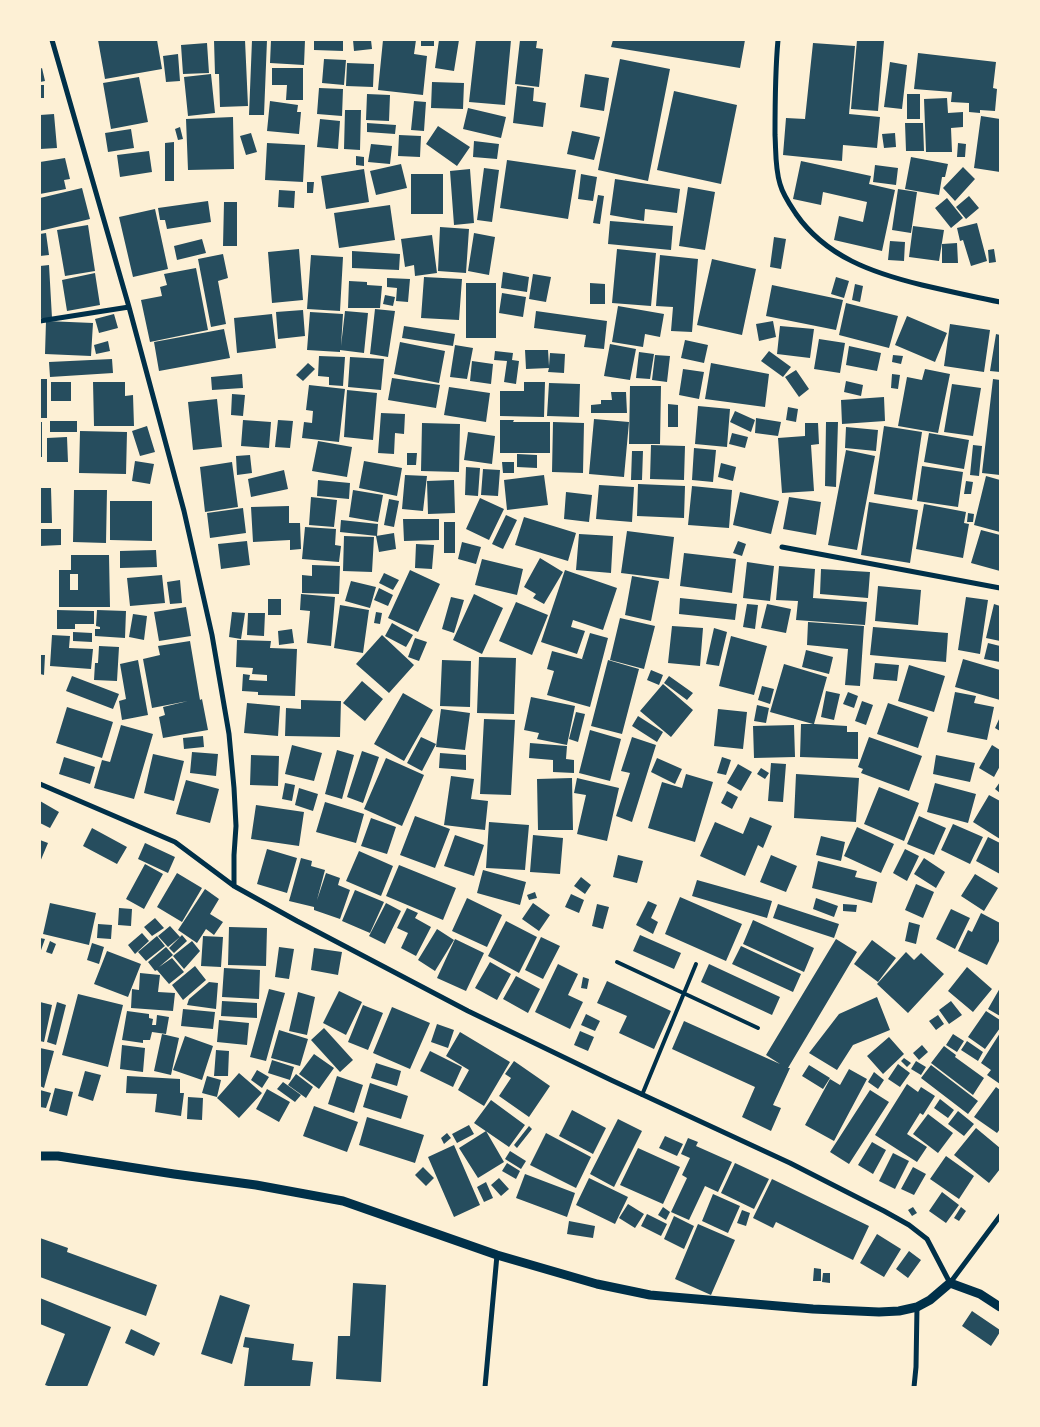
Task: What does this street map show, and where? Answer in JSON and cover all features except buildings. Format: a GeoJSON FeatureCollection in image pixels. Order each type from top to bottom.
{"type":"FeatureCollection","features":[{"type":"Feature","properties":{"kind":"street"},"geometry":{"type":"LineString","coordinates":[[52,40],[129,307],[184,511],[212,635],[229,734],[234,788],[236,826],[234,886]]}},
{"type":"Feature","properties":{"kind":"street"},"geometry":{"type":"LineString","coordinates":[[778,40],[774,104],[777,170],[784,195],[812,233],[841,256],[865,268],[891,277],[1000,302]]}},
{"type":"Feature","properties":{"kind":"street"},"geometry":{"type":"LineString","coordinates":[[40,321],[129,307]]}},
{"type":"Feature","properties":{"kind":"street"},"geometry":{"type":"LineString","coordinates":[[782,547],[1000,588]]}},
{"type":"Feature","properties":{"kind":"street"},"geometry":{"type":"LineString","coordinates":[[40,784],[175,842],[234,886],[468,1011],[642,1095],[790,1163],[884,1211],[909,1225],[928,1239],[950,1283],[980,1294],[1000,1307]]}},
{"type":"Feature","properties":{"kind":"street"},"geometry":{"type":"LineString","coordinates":[[40,1156],[58,1156],[256,1185],[343,1201],[497,1255],[597,1284],[650,1296],[850,1312],[899,1311],[917,1307],[930,1300],[950,1283],[1000,1217]]}},
{"type":"Feature","properties":{"kind":"street"},"geometry":{"type":"LineString","coordinates":[[485,1387],[497,1255]]}},
{"type":"Feature","properties":{"kind":"street"},"geometry":{"type":"LineString","coordinates":[[914,1387],[917,1307]]}},
{"type":"Feature","properties":{"kind":"lane"},"geometry":{"type":"LineString","coordinates":[[616,962],[758,1028]]}},
{"type":"Feature","properties":{"kind":"lane"},"geometry":{"type":"LineString","coordinates":[[642,1095],[696,964]]}}]}
